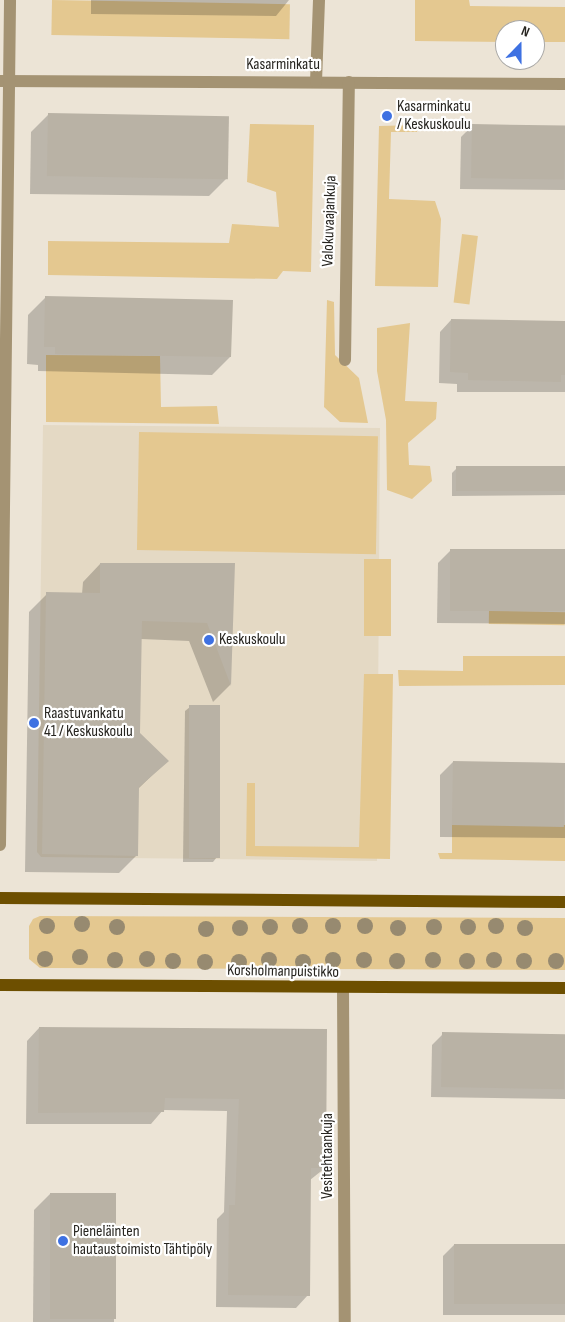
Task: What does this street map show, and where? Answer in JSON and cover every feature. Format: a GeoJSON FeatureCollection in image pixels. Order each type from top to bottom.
{"type":"FeatureCollection","features":[{"type":"Feature","properties":{"kind":"main road"},"geometry":{"type":"LineString","coordinates":[[0,898],[565,902]]}},
{"type":"Feature","properties":{"kind":"main road","name":"Korsholmanpuistikko"},"geometry":{"type":"LineString","coordinates":[[0,985],[343,989],[565,988]]}},
{"type":"Feature","properties":{"kind":"street"},"geometry":{"type":"LineString","coordinates":[[0,845],[5,81],[10,0]]}},
{"type":"Feature","properties":{"kind":"street"},"geometry":{"type":"LineString","coordinates":[[316,82],[319,0]]}},
{"type":"Feature","properties":{"kind":"street","name":"Kasarminkatu"},"geometry":{"type":"LineString","coordinates":[[5,81],[565,84]]}},
{"type":"Feature","properties":{"kind":"street","name":"Valokuvaajankuja"},"geometry":{"type":"LineString","coordinates":[[344,360],[349,82]]}},
{"type":"Feature","properties":{"kind":"street","name":"Vesitehtaankuja"},"geometry":{"type":"LineString","coordinates":[[343,989],[345,1322]]}},
{"type":"Feature","properties":{"kind":"shaded area"},"geometry":{"type":"Polygon","coordinates":[[[52,0],[290,4],[289,39],[51,35],[52,0]]]}},
{"type":"Feature","properties":{"kind":"shaded area"},"geometry":{"type":"Polygon","coordinates":[[[415,0],[469,0],[470,6],[565,7],[565,42],[545,42],[545,20],[495,20],[495,42],[415,41],[415,0]]]}},
{"type":"Feature","properties":{"kind":"shaded area"},"geometry":{"type":"Polygon","coordinates":[[[250,124],[314,125],[311,272],[283,271],[277,279],[48,275],[48,241],[229,243],[232,224],[279,227],[276,192],[247,182],[250,124]]]}},
{"type":"Feature","properties":{"kind":"shaded area"},"geometry":{"type":"Polygon","coordinates":[[[418,125],[417,132],[391,132],[389,199],[435,201],[441,219],[438,287],[375,286],[379,126],[418,125]]]}},
{"type":"Feature","properties":{"kind":"shaded area"},"geometry":{"type":"Polygon","coordinates":[[[462,234],[478,236],[469,304],[454,302],[462,234]]]}},
{"type":"Feature","properties":{"kind":"shaded area"},"geometry":{"type":"Polygon","coordinates":[[[327,300],[334,302],[335,355],[359,378],[368,423],[340,422],[324,407],[327,300]]]}},
{"type":"Feature","properties":{"kind":"shaded area"},"geometry":{"type":"Polygon","coordinates":[[[410,323],[405,401],[437,402],[436,419],[408,443],[409,465],[430,466],[432,481],[412,499],[387,490],[386,420],[377,371],[377,328],[410,323]]]}},
{"type":"Feature","properties":{"kind":"shaded area"},"geometry":{"type":"Polygon","coordinates":[[[46,355],[160,356],[161,407],[217,406],[219,424],[46,422],[46,355]]]}},
{"type":"Feature","properties":{"kind":"shaded area","name":"Keskuskoulu"},"geometry":{"type":"Polygon","coordinates":[[[43,425],[380,428],[377,861],[41,857],[37,852],[43,425]]]}},
{"type":"Feature","properties":{"kind":"shaded area"},"geometry":{"type":"Polygon","coordinates":[[[139,432],[378,436],[376,554],[137,550],[139,432]]]}},
{"type":"Feature","properties":{"kind":"shaded area"},"geometry":{"type":"Polygon","coordinates":[[[364,559],[391,559],[391,636],[364,636],[364,559]]]}},
{"type":"Feature","properties":{"kind":"shaded area"},"geometry":{"type":"Polygon","coordinates":[[[489,611],[565,612],[565,625],[489,624],[489,611]]]}},
{"type":"Feature","properties":{"kind":"shaded area"},"geometry":{"type":"Polygon","coordinates":[[[463,656],[565,656],[565,685],[399,686],[398,670],[463,671],[463,656]]]}},
{"type":"Feature","properties":{"kind":"shaded area"},"geometry":{"type":"Polygon","coordinates":[[[364,674],[393,674],[390,859],[246,856],[247,783],[255,783],[255,846],[359,847],[364,674]]]}},
{"type":"Feature","properties":{"kind":"shaded area"},"geometry":{"type":"Polygon","coordinates":[[[452,825],[565,825],[565,861],[440,859],[438,853],[452,853],[452,825]]]}},
{"type":"Feature","properties":{"kind":"shaded area"},"geometry":{"type":"Polygon","coordinates":[[[40,916],[565,918],[565,970],[40,968],[29,959],[29,926],[33,919],[40,916]]]}},
{"type":"Feature","properties":{"kind":"building"},"geometry":{"type":"Polygon","coordinates":[[[48,113],[229,116],[228,179],[47,176],[48,113]]]}},
{"type":"Feature","properties":{"kind":"building"},"geometry":{"type":"Polygon","coordinates":[[[472,124],[565,126],[564,180],[471,178],[472,124]]]}},
{"type":"Feature","properties":{"kind":"building"},"geometry":{"type":"Polygon","coordinates":[[[45,296],[233,300],[231,357],[55,354],[55,347],[44,347],[45,296]]]}},
{"type":"Feature","properties":{"kind":"building"},"geometry":{"type":"Polygon","coordinates":[[[451,319],[565,321],[565,375],[561,375],[561,382],[468,380],[468,373],[450,372],[451,319]]]}},
{"type":"Feature","properties":{"kind":"building"},"geometry":{"type":"Polygon","coordinates":[[[456,466],[565,466],[565,491],[456,491],[456,466]]]}},
{"type":"Feature","properties":{"kind":"building"},"geometry":{"type":"Polygon","coordinates":[[[450,549],[565,549],[565,611],[450,611],[450,549]]]}},
{"type":"Feature","properties":{"kind":"building"},"geometry":{"type":"Polygon","coordinates":[[[100,563],[235,563],[231,686],[207,623],[142,621],[140,733],[169,761],[139,787],[138,856],[42,854],[46,592],[100,593],[100,563]]]}},
{"type":"Feature","properties":{"kind":"building"},"geometry":{"type":"Polygon","coordinates":[[[189,705],[220,705],[220,858],[189,858],[189,705]]]}},
{"type":"Feature","properties":{"kind":"building"},"geometry":{"type":"Polygon","coordinates":[[[453,761],[565,763],[564,827],[452,825],[453,761]]]}},
{"type":"Feature","properties":{"kind":"building"},"geometry":{"type":"Polygon","coordinates":[[[39,1027],[327,1029],[326,1168],[311,1168],[310,1296],[228,1295],[229,1205],[235,1205],[239,1099],[165,1098],[164,1112],[38,1113],[39,1027]]]}},
{"type":"Feature","properties":{"kind":"building"},"geometry":{"type":"Polygon","coordinates":[[[442,1032],[565,1034],[564,1089],[441,1087],[442,1032]]]}},
{"type":"Feature","properties":{"kind":"building"},"geometry":{"type":"Polygon","coordinates":[[[50,1193],[116,1193],[116,1319],[50,1319],[50,1193]]]}},
{"type":"Feature","properties":{"kind":"building"},"geometry":{"type":"Polygon","coordinates":[[[454,1244],[565,1244],[565,1304],[454,1304],[454,1244]]]}},
{"type":"Feature","properties":{"kind":"place","name":"Kasarminkatu / Keskuskoulu"},"geometry":{"type":"Point","coordinates":[387,116]}},
{"type":"Feature","properties":{"kind":"place","name":"Keskuskoulu"},"geometry":{"type":"Point","coordinates":[209,640]}},
{"type":"Feature","properties":{"kind":"place","name":"Raastuvankatu 41 / Keskuskoulu"},"geometry":{"type":"Point","coordinates":[34,723]}},
{"type":"Feature","properties":{"kind":"place","name":"Pieneläinten hautaustoimisto Tähtipöly"},"geometry":{"type":"Point","coordinates":[63,1241]}}]}
